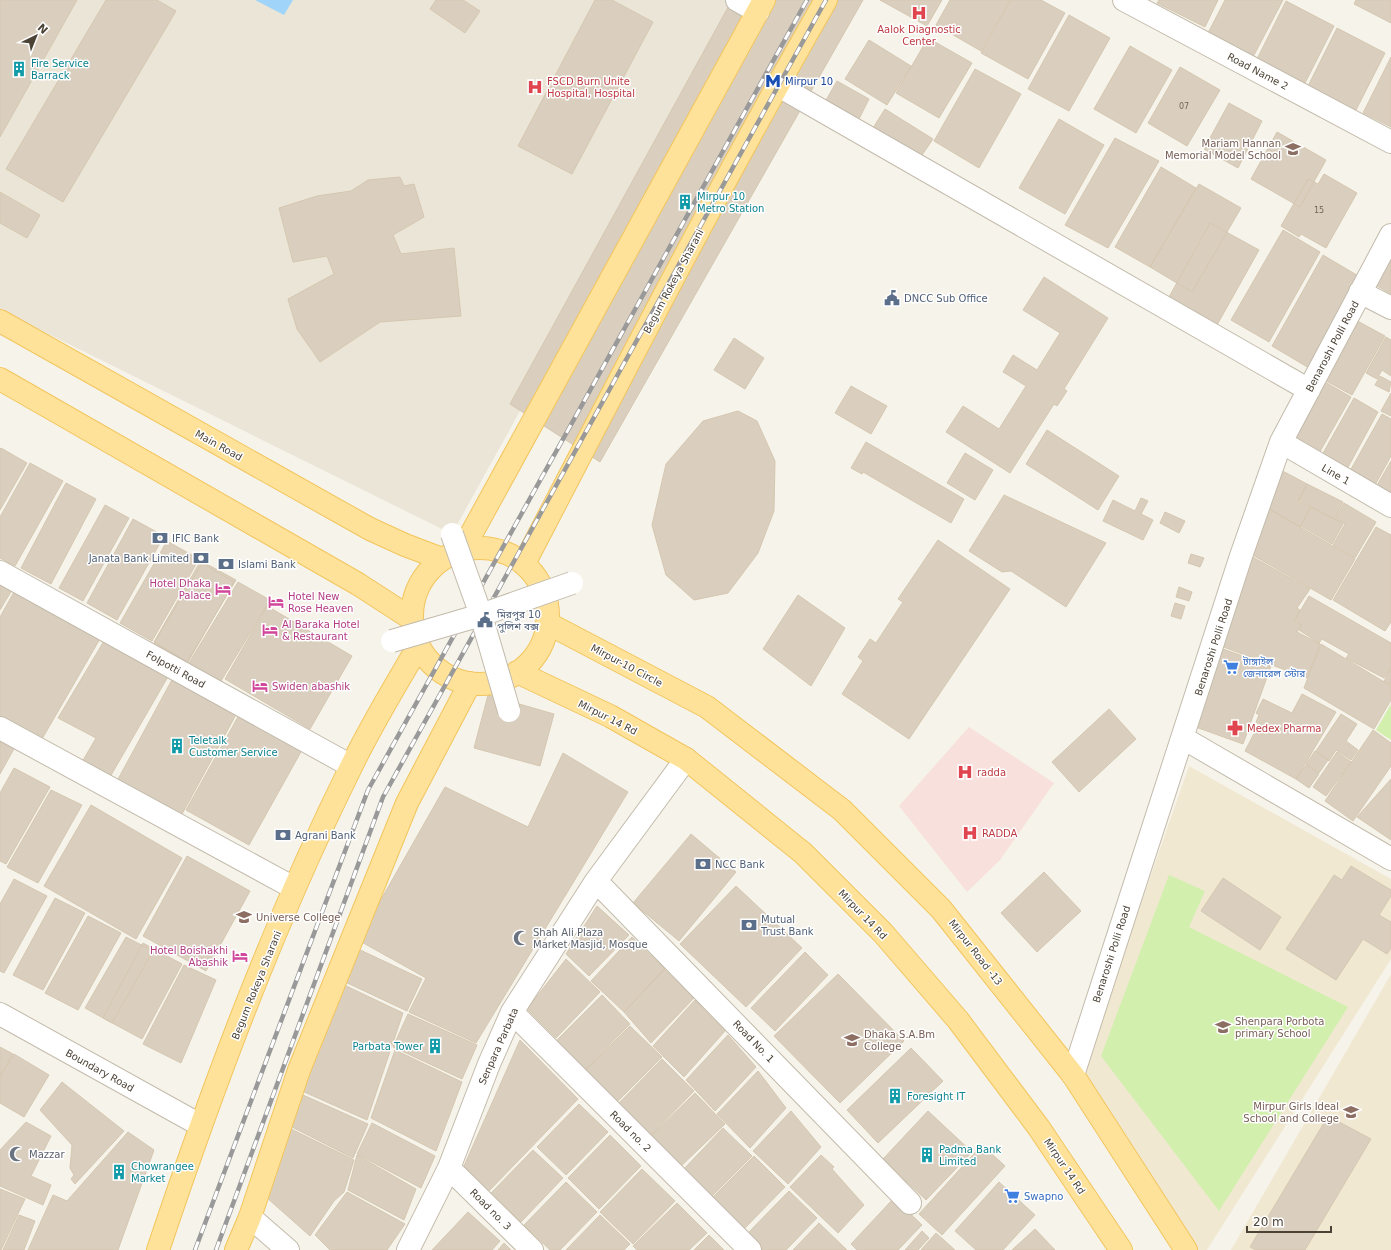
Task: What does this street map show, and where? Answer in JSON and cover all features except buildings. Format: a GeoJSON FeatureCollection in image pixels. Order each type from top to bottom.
{"type":"FeatureCollection","features":[{"type":"Feature","properties":{"kind":"main road","name":"Begum Rokeya Sharani"},"geometry":{"type":"LineString","coordinates":[[524,564],[602,412],[777,85],[826,0]]}},
{"type":"Feature","properties":{"kind":"main road"},"geometry":{"type":"LineString","coordinates":[[457,542],[506,553],[524,564],[538,581],[546,601],[547,623],[543,642],[532,659],[517,672],[503,680],[487,683],[470,683],[454,678],[440,670],[428,659],[419,645],[412,619],[414,595],[425,575],[457,542],[761,6]]}},
{"type":"Feature","properties":{"kind":"main road","name":"Main Road"},"geometry":{"type":"LineString","coordinates":[[0,321],[370,529],[405,545],[442,559]]}},
{"type":"Feature","properties":{"kind":"main road"},"geometry":{"type":"LineString","coordinates":[[0,379],[358,584],[412,619]]}},
{"type":"Feature","properties":{"kind":"main road","name":"Mirpur-10 Circle"},"geometry":{"type":"LineString","coordinates":[[547,623],[707,707]]}},
{"type":"Feature","properties":{"kind":"main road","name":"Begum Rokeya Sharani"},"geometry":{"type":"LineString","coordinates":[[158,1250],[200,1125],[294,888],[351,766],[419,645]]}},
{"type":"Feature","properties":{"kind":"main road","name":"Mirpur 14 Rd"},"geometry":{"type":"LineString","coordinates":[[517,672],[610,716],[686,759],[803,853],[883,933],[958,1020],[1039,1128],[1121,1250]]}},
{"type":"Feature","properties":{"kind":"main road"},"geometry":{"type":"LineString","coordinates":[[236,1250],[250,1216],[299,1070],[404,810],[470,683]]}},
{"type":"Feature","properties":{"kind":"main road","name":"Mirpur Road -13"},"geometry":{"type":"LineString","coordinates":[[707,707],[842,810],[941,909],[1073,1075],[1186,1250]]}},
{"type":"Feature","properties":{"kind":"street"},"geometry":{"type":"LineString","coordinates":[[736,0],[761,6]]}},
{"type":"Feature","properties":{"kind":"street","name":"Road Name 2"},"geometry":{"type":"LineString","coordinates":[[1124,0],[1391,142]]}},
{"type":"Feature","properties":{"kind":"street"},"geometry":{"type":"LineString","coordinates":[[777,85],[1309,390]]}},
{"type":"Feature","properties":{"kind":"street","name":"Benaroshi Polli Road"},"geometry":{"type":"LineString","coordinates":[[1073,1075],[1241,556],[1281,442],[1391,235]]}},
{"type":"Feature","properties":{"kind":"street"},"geometry":{"type":"LineString","coordinates":[[1360,292],[1391,308]]}},
{"type":"Feature","properties":{"kind":"street","name":"Line 1"},"geometry":{"type":"LineString","coordinates":[[1281,442],[1391,506]]}},
{"type":"Feature","properties":{"kind":"street"},"geometry":{"type":"LineString","coordinates":[[457,542],[481,615],[509,711]]}},
{"type":"Feature","properties":{"kind":"street","name":"Folpotti Road"},"geometry":{"type":"LineString","coordinates":[[0,572],[351,766]]}},
{"type":"Feature","properties":{"kind":"street"},"geometry":{"type":"LineString","coordinates":[[392,641],[481,615],[572,583]]}},
{"type":"Feature","properties":{"kind":"street"},"geometry":{"type":"LineString","coordinates":[[0,728],[294,888]]}},
{"type":"Feature","properties":{"kind":"street"},"geometry":{"type":"LineString","coordinates":[[1183,738],[1391,859]]}},
{"type":"Feature","properties":{"kind":"street","name":"Senpara Parbata"},"geometry":{"type":"LineString","coordinates":[[408,1250],[449,1168],[489,1064],[512,1012],[596,880],[686,759]]}},
{"type":"Feature","properties":{"kind":"street","name":"Road No. 1"},"geometry":{"type":"LineString","coordinates":[[596,880],[910,1203]]}},
{"type":"Feature","properties":{"kind":"street","name":"Road no. 2"},"geometry":{"type":"LineString","coordinates":[[512,1012],[750,1250]]}},
{"type":"Feature","properties":{"kind":"street","name":"Boundary Road"},"geometry":{"type":"LineString","coordinates":[[0,1014],[200,1125]]}},
{"type":"Feature","properties":{"kind":"street","name":"Road no. 3"},"geometry":{"type":"LineString","coordinates":[[449,1168],[532,1250]]}},
{"type":"Feature","properties":{"kind":"street"},"geometry":{"type":"LineString","coordinates":[[250,1216],[288,1250]]}},
{"type":"Feature","properties":{"kind":"shaded area"},"geometry":{"type":"Polygon","coordinates":[[[0,0],[747,0],[452,534],[0,310],[0,0]]]}},
{"type":"Feature","properties":{"kind":"shaded area","name":"RADDA"},"geometry":{"type":"Polygon","coordinates":[[[969,727],[1054,783],[1000,860],[967,892],[899,806],[969,727]]]}},
{"type":"Feature","properties":{"kind":"shaded area","name":"Shenpara Porbota primary School"},"geometry":{"type":"Polygon","coordinates":[[[1189,766],[1391,879],[1391,959],[1207,1250],[1196,1250],[1074,1095],[1189,766]]]}},
{"type":"Feature","properties":{"kind":"shaded area","name":"Mirpur Girls Ideal School and College"},"geometry":{"type":"Polygon","coordinates":[[[1391,974],[1391,1250],[1231,1250],[1391,974]]]}},
{"type":"Feature","properties":{"kind":"green space"},"geometry":{"type":"Polygon","coordinates":[[[1391,704],[1391,740],[1376,730],[1391,704]]]}},
{"type":"Feature","properties":{"kind":"green space"},"geometry":{"type":"Polygon","coordinates":[[[1169,875],[1205,891],[1189,927],[1348,1007],[1219,1211],[1101,1056],[1169,875]]]}},
{"type":"Feature","properties":{"kind":"water"},"geometry":{"type":"Polygon","coordinates":[[[255,0],[293,0],[284,15],[255,0]]]}},
{"type":"Feature","properties":{"kind":"railway"},"geometry":{"type":"LineString","coordinates":[[195,1250],[368,790],[807,0]]}},
{"type":"Feature","properties":{"kind":"railway"},"geometry":{"type":"LineString","coordinates":[[216,1250],[383,797],[826,0]]}},
{"type":"Feature","properties":{"kind":"place","name":"Aalok Diagnostic Center"},"geometry":{"type":"Point","coordinates":[919,13]}},
{"type":"Feature","properties":{"kind":"place","name":"Fire Service Barrack"},"geometry":{"type":"Point","coordinates":[19,69]}},
{"type":"Feature","properties":{"kind":"place","name":"Mirpur 10"},"geometry":{"type":"Point","coordinates":[773,81]}},
{"type":"Feature","properties":{"kind":"place","name":"FSCD Burn Unite Hospital, Hospital"},"geometry":{"type":"Point","coordinates":[535,87]}},
{"type":"Feature","properties":{"kind":"place","name":"Mariam Hannan Memorial Model School"},"geometry":{"type":"Point","coordinates":[1293,149]}},
{"type":"Feature","properties":{"kind":"place","name":"Mirpur 10 Metro Station"},"geometry":{"type":"Point","coordinates":[685,202]}},
{"type":"Feature","properties":{"kind":"place","name":"DNCC Sub Office"},"geometry":{"type":"Point","coordinates":[892,298]}},
{"type":"Feature","properties":{"kind":"place","name":"IFIC Bank"},"geometry":{"type":"Point","coordinates":[160,538]}},
{"type":"Feature","properties":{"kind":"place","name":"Janata Bank Limited"},"geometry":{"type":"Point","coordinates":[201,558]}},
{"type":"Feature","properties":{"kind":"place","name":"Islami Bank"},"geometry":{"type":"Point","coordinates":[226,564]}},
{"type":"Feature","properties":{"kind":"place","name":"Hotel Dhaka Palace"},"geometry":{"type":"Point","coordinates":[223,589]}},
{"type":"Feature","properties":{"kind":"place","name":"Hotel New Rose Heaven"},"geometry":{"type":"Point","coordinates":[276,602]}},
{"type":"Feature","properties":{"kind":"place","name":"মিরপুর 10 পুলিশ বক্স"},"geometry":{"type":"Point","coordinates":[485,620]}},
{"type":"Feature","properties":{"kind":"place","name":"Al Baraka Hotel & Restaurant"},"geometry":{"type":"Point","coordinates":[270,630]}},
{"type":"Feature","properties":{"kind":"place","name":"টাঙ্গাইল জেনারেল স্টোর"},"geometry":{"type":"Point","coordinates":[1231,667]}},
{"type":"Feature","properties":{"kind":"place","name":"Swiden abashik"},"geometry":{"type":"Point","coordinates":[260,686]}},
{"type":"Feature","properties":{"kind":"place","name":"Medex Pharma"},"geometry":{"type":"Point","coordinates":[1235,728]}},
{"type":"Feature","properties":{"kind":"place","name":"Teletalk Customer Service"},"geometry":{"type":"Point","coordinates":[177,746]}},
{"type":"Feature","properties":{"kind":"place","name":"radda"},"geometry":{"type":"Point","coordinates":[965,772]}},
{"type":"Feature","properties":{"kind":"place","name":"RADDA"},"geometry":{"type":"Point","coordinates":[970,833]}},
{"type":"Feature","properties":{"kind":"place","name":"Agrani Bank"},"geometry":{"type":"Point","coordinates":[283,835]}},
{"type":"Feature","properties":{"kind":"place","name":"NCC Bank"},"geometry":{"type":"Point","coordinates":[703,864]}},
{"type":"Feature","properties":{"kind":"place","name":"Universe College"},"geometry":{"type":"Point","coordinates":[244,917]}},
{"type":"Feature","properties":{"kind":"place","name":"Mutual Trust Bank"},"geometry":{"type":"Point","coordinates":[749,925]}},
{"type":"Feature","properties":{"kind":"place","name":"Shah Ali Plaza Market Masjid, Mosque"},"geometry":{"type":"Point","coordinates":[521,938]}},
{"type":"Feature","properties":{"kind":"place","name":"Hotel Boishakhi Abashik"},"geometry":{"type":"Point","coordinates":[240,956]}},
{"type":"Feature","properties":{"kind":"place","name":"Shenpara Porbota primary School"},"geometry":{"type":"Point","coordinates":[1223,1027]}},
{"type":"Feature","properties":{"kind":"place","name":"Dhaka S.A.Bm College"},"geometry":{"type":"Point","coordinates":[852,1040]}},
{"type":"Feature","properties":{"kind":"place","name":"Parbata Tower"},"geometry":{"type":"Point","coordinates":[435,1046]}},
{"type":"Feature","properties":{"kind":"place","name":"Foresight IT"},"geometry":{"type":"Point","coordinates":[895,1096]}},
{"type":"Feature","properties":{"kind":"place","name":"Mirpur Girls Ideal School and College"},"geometry":{"type":"Point","coordinates":[1351,1112]}},
{"type":"Feature","properties":{"kind":"place","name":"Mazzar"},"geometry":{"type":"Point","coordinates":[17,1154]}},
{"type":"Feature","properties":{"kind":"place","name":"Padma Bank Limited"},"geometry":{"type":"Point","coordinates":[927,1155]}},
{"type":"Feature","properties":{"kind":"place","name":"Chowrangee Market"},"geometry":{"type":"Point","coordinates":[119,1172]}},
{"type":"Feature","properties":{"kind":"place","name":"Swapno"},"geometry":{"type":"Point","coordinates":[1012,1196]}}]}
